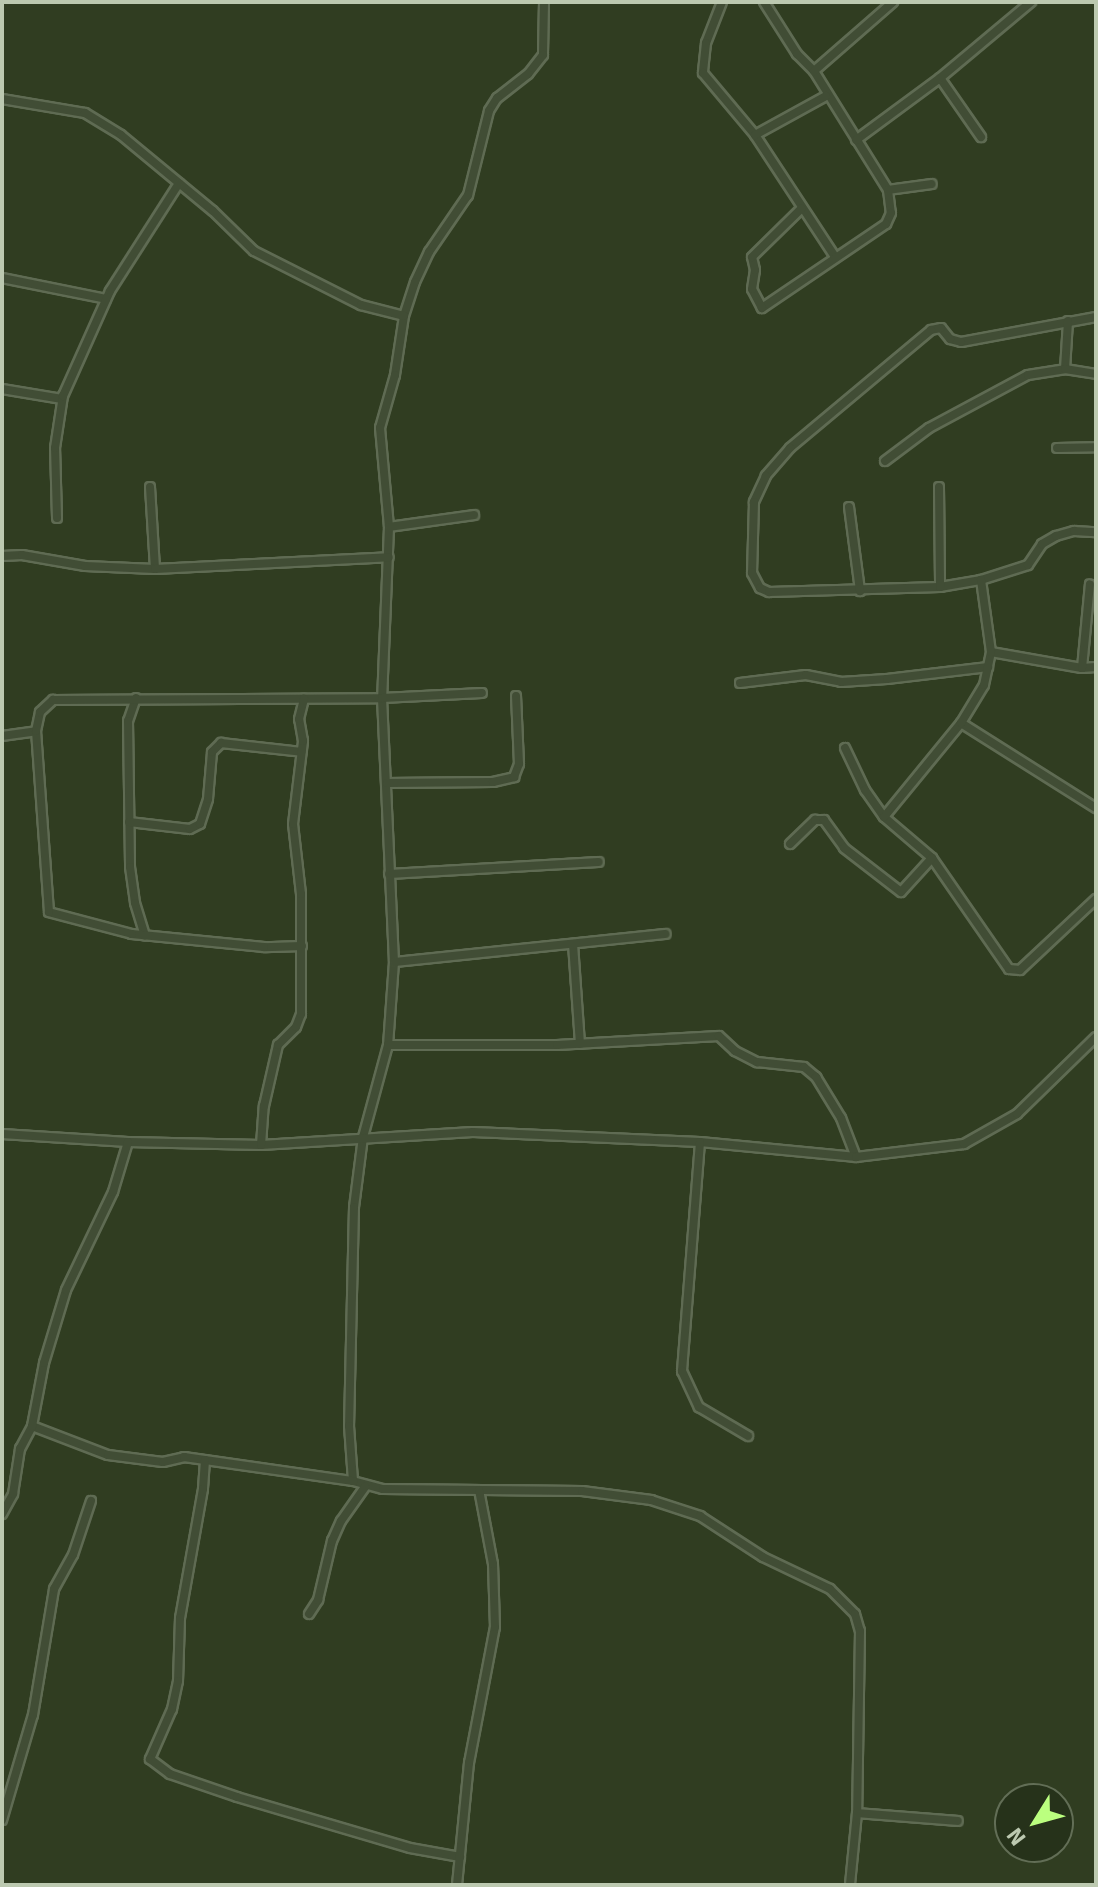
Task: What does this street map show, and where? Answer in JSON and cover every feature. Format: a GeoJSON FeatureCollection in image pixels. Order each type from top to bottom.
{"type":"FeatureCollection","features":[{"type":"Feature","properties":{"kind":"street"},"geometry":{"type":"LineString","coordinates":[[353,1481],[349,1426],[354,1207],[363,1137],[388,1045],[394,962],[382,698],[389,527],[380,428],[395,375],[404,316],[429,252],[468,195],[489,111],[497,98],[528,74],[543,55],[544,2]]}},
{"type":"Feature","properties":{"kind":"street"},"geometry":{"type":"LineString","coordinates":[[722,2],[706,43],[703,73],[755,135],[835,257]]}},
{"type":"Feature","properties":{"kind":"street"},"geometry":{"type":"LineString","coordinates":[[764,2],[797,54],[814,71],[826,96],[888,190],[891,213],[886,224],[762,308],[752,289],[755,270],[752,257],[801,209]]}},
{"type":"Feature","properties":{"kind":"street"},"geometry":{"type":"LineString","coordinates":[[814,71],[893,2]]}},
{"type":"Feature","properties":{"kind":"street"},"geometry":{"type":"LineString","coordinates":[[856,140],[940,78],[1031,2]]}},
{"type":"Feature","properties":{"kind":"street"},"geometry":{"type":"LineString","coordinates":[[940,78],[981,137]]}},
{"type":"Feature","properties":{"kind":"street"},"geometry":{"type":"LineString","coordinates":[[755,135],[826,96]]}},
{"type":"Feature","properties":{"kind":"street"},"geometry":{"type":"LineString","coordinates":[[2,99],[85,113],[121,135],[254,251],[361,305],[404,316]]}},
{"type":"Feature","properties":{"kind":"street"},"geometry":{"type":"LineString","coordinates":[[57,518],[55,448],[62,399],[106,299],[179,183]]}},
{"type":"Feature","properties":{"kind":"street"},"geometry":{"type":"LineString","coordinates":[[888,190],[932,184]]}},
{"type":"Feature","properties":{"kind":"street"},"geometry":{"type":"LineString","coordinates":[[2,278],[106,299]]}},
{"type":"Feature","properties":{"kind":"street"},"geometry":{"type":"LineString","coordinates":[[1096,317],[961,342],[950,339],[941,328],[931,330],[790,448],[766,476],[754,502],[754,582],[769,592],[940,587],[981,580],[1028,565],[1042,544],[1056,536],[1074,531],[1096,532]]}},
{"type":"Feature","properties":{"kind":"street"},"geometry":{"type":"LineString","coordinates":[[1065,369],[1068,321]]}},
{"type":"Feature","properties":{"kind":"street"},"geometry":{"type":"LineString","coordinates":[[885,461],[929,428],[1028,375],[1065,369],[1096,374]]}},
{"type":"Feature","properties":{"kind":"street"},"geometry":{"type":"LineString","coordinates":[[2,389],[62,399]]}},
{"type":"Feature","properties":{"kind":"street"},"geometry":{"type":"LineString","coordinates":[[1057,448],[1096,447]]}},
{"type":"Feature","properties":{"kind":"street"},"geometry":{"type":"LineString","coordinates":[[150,487],[155,569]]}},
{"type":"Feature","properties":{"kind":"street"},"geometry":{"type":"LineString","coordinates":[[939,487],[940,587]]}},
{"type":"Feature","properties":{"kind":"street"},"geometry":{"type":"LineString","coordinates":[[849,507],[860,591]]}},
{"type":"Feature","properties":{"kind":"street"},"geometry":{"type":"LineString","coordinates":[[389,527],[474,515]]}},
{"type":"Feature","properties":{"kind":"street"},"geometry":{"type":"LineString","coordinates":[[2,556],[22,555],[85,566],[155,569],[389,557]]}},
{"type":"Feature","properties":{"kind":"street"},"geometry":{"type":"LineString","coordinates":[[884,817],[961,723],[984,685],[991,652],[981,580]]}},
{"type":"Feature","properties":{"kind":"street"},"geometry":{"type":"LineString","coordinates":[[1082,668],[1090,584]]}},
{"type":"Feature","properties":{"kind":"street"},"geometry":{"type":"LineString","coordinates":[[991,652],[1082,668],[1096,667]]}},
{"type":"Feature","properties":{"kind":"street"},"geometry":{"type":"LineString","coordinates":[[740,683],[806,675],[841,682],[988,667]]}},
{"type":"Feature","properties":{"kind":"street"},"geometry":{"type":"LineString","coordinates":[[302,946],[264,947],[112,931],[49,912],[36,731],[40,712],[53,700],[382,698],[482,693]]}},
{"type":"Feature","properties":{"kind":"street"},"geometry":{"type":"LineString","coordinates":[[387,783],[493,782],[514,777],[519,764],[516,696]]}},
{"type":"Feature","properties":{"kind":"street"},"geometry":{"type":"LineString","coordinates":[[136,698],[128,721],[130,867],[135,903],[145,935]]}},
{"type":"Feature","properties":{"kind":"street"},"geometry":{"type":"LineString","coordinates":[[261,1145],[264,1106],[278,1045],[296,1027],[301,1014],[302,946],[293,836],[302,752],[299,719],[304,699]]}},
{"type":"Feature","properties":{"kind":"street"},"geometry":{"type":"LineString","coordinates":[[961,723],[1096,808]]}},
{"type":"Feature","properties":{"kind":"street"},"geometry":{"type":"LineString","coordinates":[[2,736],[36,731]]}},
{"type":"Feature","properties":{"kind":"street"},"geometry":{"type":"LineString","coordinates":[[129,822],[190,829],[200,824],[208,799],[212,752],[221,743],[302,752]]}},
{"type":"Feature","properties":{"kind":"street"},"geometry":{"type":"LineString","coordinates":[[845,748],[865,790],[884,817],[932,858],[1009,969],[1015,972],[1096,899]]}},
{"type":"Feature","properties":{"kind":"street"},"geometry":{"type":"LineString","coordinates":[[790,844],[815,820],[824,820],[844,848],[901,892],[932,858]]}},
{"type":"Feature","properties":{"kind":"street"},"geometry":{"type":"LineString","coordinates":[[389,874],[599,862]]}},
{"type":"Feature","properties":{"kind":"street"},"geometry":{"type":"LineString","coordinates":[[394,962],[666,934]]}},
{"type":"Feature","properties":{"kind":"street"},"geometry":{"type":"LineString","coordinates":[[573,944],[580,1044]]}},
{"type":"Feature","properties":{"kind":"street"},"geometry":{"type":"LineString","coordinates":[[388,1045],[580,1044],[719,1036],[735,1051],[757,1062],[804,1067],[828,1092],[856,1157]]}},
{"type":"Feature","properties":{"kind":"street"},"geometry":{"type":"LineString","coordinates":[[2,1134],[128,1142],[261,1145],[473,1132],[700,1142],[856,1157],[964,1144],[1017,1114],[1096,1037]]}},
{"type":"Feature","properties":{"kind":"street"},"geometry":{"type":"LineString","coordinates":[[2,1514],[13,1494],[20,1449],[32,1426],[44,1363],[66,1290],[113,1192],[128,1142]]}},
{"type":"Feature","properties":{"kind":"street"},"geometry":{"type":"LineString","coordinates":[[700,1142],[682,1371],[699,1407],[748,1436]]}},
{"type":"Feature","properties":{"kind":"street"},"geometry":{"type":"LineString","coordinates":[[32,1426],[108,1455],[163,1462],[184,1457],[353,1481],[365,1487],[582,1491],[677,1507],[700,1516],[763,1557],[830,1589],[855,1614],[860,1631],[857,1813],[850,1885]]}},
{"type":"Feature","properties":{"kind":"street"},"geometry":{"type":"LineString","coordinates":[[205,1460],[203,1489],[180,1618],[178,1681],[172,1709],[150,1759],[170,1774],[237,1797],[410,1848],[460,1857]]}},
{"type":"Feature","properties":{"kind":"street"},"geometry":{"type":"LineString","coordinates":[[309,1614],[318,1600],[332,1541],[341,1521],[365,1487]]}},
{"type":"Feature","properties":{"kind":"street"},"geometry":{"type":"LineString","coordinates":[[457,1885],[469,1763],[495,1627],[493,1564],[479,1490]]}},
{"type":"Feature","properties":{"kind":"street"},"geometry":{"type":"LineString","coordinates":[[2,1820],[33,1715],[54,1589],[73,1555],[91,1501]]}},
{"type":"Feature","properties":{"kind":"street"},"geometry":{"type":"LineString","coordinates":[[857,1813],[958,1821]]}}]}
